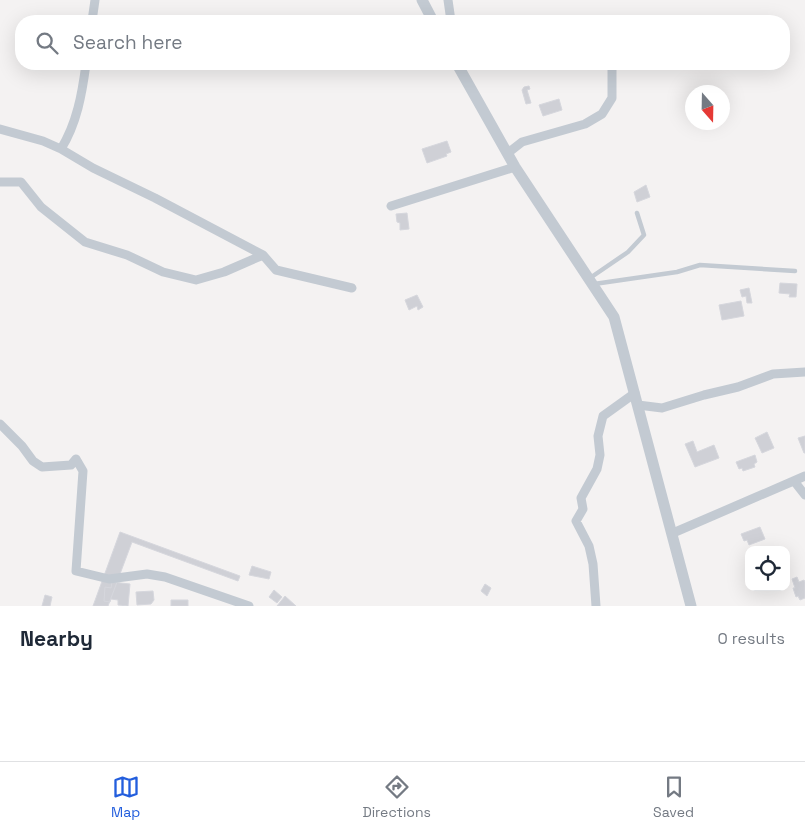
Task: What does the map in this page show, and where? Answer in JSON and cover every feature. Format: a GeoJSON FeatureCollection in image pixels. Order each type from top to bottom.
{"type":"FeatureCollection","features":[{"type":"Feature","properties":{"kind":"street"},"geometry":{"type":"LineString","coordinates":[[93,15],[95,0]]}},
{"type":"Feature","properties":{"kind":"street"},"geometry":{"type":"LineString","coordinates":[[422,0],[430,15]]}},
{"type":"Feature","properties":{"kind":"street"},"geometry":{"type":"LineString","coordinates":[[448,0],[451,15]]}},
{"type":"Feature","properties":{"kind":"street"},"geometry":{"type":"LineString","coordinates":[[61,149],[70,134],[82,94],[85,70]]}},
{"type":"Feature","properties":{"kind":"street"},"geometry":{"type":"LineString","coordinates":[[460,70],[515,167],[614,317],[691,606]]}},
{"type":"Feature","properties":{"kind":"street"},"geometry":{"type":"LineString","coordinates":[[508,152],[522,142],[585,124],[602,114],[612,98],[612,70]]}},
{"type":"Feature","properties":{"kind":"street"},"geometry":{"type":"LineString","coordinates":[[0,130],[43,141],[61,149],[93,168],[163,202],[263,256],[276,270],[352,288]]}},
{"type":"Feature","properties":{"kind":"street"},"geometry":{"type":"LineString","coordinates":[[391,206],[515,167]]}},
{"type":"Feature","properties":{"kind":"street"},"geometry":{"type":"LineString","coordinates":[[0,182],[21,182],[41,207],[84,242],[127,255],[163,272],[196,280],[224,272],[263,256]]}},
{"type":"Feature","properties":{"kind":"street"},"geometry":{"type":"LineString","coordinates":[[638,405],[662,408],[738,387],[773,374],[805,372]]}},
{"type":"Feature","properties":{"kind":"street"},"geometry":{"type":"LineString","coordinates":[[596,606],[593,564],[589,546],[576,521],[582,509],[581,498],[598,469],[600,455],[598,436],[603,416],[635,393]]}},
{"type":"Feature","properties":{"kind":"street"},"geometry":{"type":"LineString","coordinates":[[0,424],[22,446],[33,461],[42,467],[71,465],[76,459],[83,471],[76,571],[109,579],[146,574],[164,577],[249,606]]}},
{"type":"Feature","properties":{"kind":"street"},"geometry":{"type":"LineString","coordinates":[[673,533],[805,476]]}},
{"type":"Feature","properties":{"kind":"street"},"geometry":{"type":"LineString","coordinates":[[794,480],[805,495]]}},
{"type":"Feature","properties":{"kind":"lane"},"geometry":{"type":"LineString","coordinates":[[591,282],[628,252],[644,235],[638,213]]}},
{"type":"Feature","properties":{"kind":"lane"},"geometry":{"type":"LineString","coordinates":[[591,282],[650,277],[700,265],[795,270]]}},
{"type":"Feature","properties":{"kind":"building"},"geometry":{"type":"Polygon","coordinates":[[[529,86],[530,89],[527,90],[531,103],[526,104],[522,90],[524,87],[529,86]]]}},
{"type":"Feature","properties":{"kind":"building"},"geometry":{"type":"Polygon","coordinates":[[[559,99],[562,110],[543,116],[539,105],[559,99]]]}},
{"type":"Feature","properties":{"kind":"building"},"geometry":{"type":"Polygon","coordinates":[[[447,141],[451,152],[446,154],[447,156],[427,163],[422,149],[447,141]]]}},
{"type":"Feature","properties":{"kind":"building"},"geometry":{"type":"Polygon","coordinates":[[[646,185],[650,197],[637,202],[634,192],[646,185]]]}},
{"type":"Feature","properties":{"kind":"building"},"geometry":{"type":"Polygon","coordinates":[[[407,213],[409,229],[400,230],[400,223],[397,222],[396,214],[407,213]]]}},
{"type":"Feature","properties":{"kind":"building"},"geometry":{"type":"Polygon","coordinates":[[[780,283],[797,284],[796,297],[789,297],[790,294],[779,293],[780,283]]]}},
{"type":"Feature","properties":{"kind":"building"},"geometry":{"type":"Polygon","coordinates":[[[749,288],[752,303],[747,303],[746,296],[742,297],[740,290],[749,288]]]}},
{"type":"Feature","properties":{"kind":"building"},"geometry":{"type":"Polygon","coordinates":[[[417,295],[423,307],[418,310],[417,306],[409,310],[405,300],[417,295]]]}},
{"type":"Feature","properties":{"kind":"building"},"geometry":{"type":"Polygon","coordinates":[[[741,301],[744,316],[722,320],[719,305],[741,301]]]}},
{"type":"Feature","properties":{"kind":"building"},"geometry":{"type":"Polygon","coordinates":[[[767,432],[774,448],[762,453],[755,438],[767,432]]]}},
{"type":"Feature","properties":{"kind":"building"},"geometry":{"type":"Polygon","coordinates":[[[805,436],[805,453],[804,453],[798,438],[805,436]]]}},
{"type":"Feature","properties":{"kind":"building"},"geometry":{"type":"Polygon","coordinates":[[[693,441],[697,452],[714,445],[719,458],[695,467],[685,444],[693,441]]]}},
{"type":"Feature","properties":{"kind":"building"},"geometry":{"type":"Polygon","coordinates":[[[755,455],[757,462],[754,464],[755,467],[743,471],[742,468],[739,469],[736,462],[755,455]]]}},
{"type":"Feature","properties":{"kind":"building"},"geometry":{"type":"Polygon","coordinates":[[[760,527],[765,539],[749,545],[747,540],[744,541],[741,534],[760,527]]]}},
{"type":"Feature","properties":{"kind":"building"},"geometry":{"type":"Polygon","coordinates":[[[120,532],[240,576],[238,581],[132,542],[108,606],[93,606],[120,532]]]}},
{"type":"Feature","properties":{"kind":"building"},"geometry":{"type":"Polygon","coordinates":[[[252,566],[271,572],[269,579],[249,575],[252,566]]]}},
{"type":"Feature","properties":{"kind":"building"},"geometry":{"type":"Polygon","coordinates":[[[797,577],[799,582],[804,580],[805,582],[805,598],[800,600],[798,596],[796,597],[793,588],[795,588],[792,579],[797,577]]]}},
{"type":"Feature","properties":{"kind":"building"},"geometry":{"type":"Polygon","coordinates":[[[112,582],[130,584],[128,606],[118,605],[118,600],[104,601],[105,587],[111,588],[112,582]]]}},
{"type":"Feature","properties":{"kind":"building"},"geometry":{"type":"Polygon","coordinates":[[[485,584],[491,588],[487,596],[481,591],[485,584]]]}},
{"type":"Feature","properties":{"kind":"building"},"geometry":{"type":"Polygon","coordinates":[[[274,590],[282,597],[277,603],[269,597],[274,590]]]}},
{"type":"Feature","properties":{"kind":"building"},"geometry":{"type":"Polygon","coordinates":[[[153,591],[154,600],[151,604],[137,605],[136,592],[153,591]]]}},
{"type":"Feature","properties":{"kind":"building"},"geometry":{"type":"Polygon","coordinates":[[[45,595],[52,597],[50,606],[42,606],[45,595]]]}},
{"type":"Feature","properties":{"kind":"building"},"geometry":{"type":"Polygon","coordinates":[[[285,596],[296,606],[277,606],[285,596]]]}},
{"type":"Feature","properties":{"kind":"building"},"geometry":{"type":"Polygon","coordinates":[[[171,600],[188,600],[188,606],[171,606],[171,600]]]}}]}
